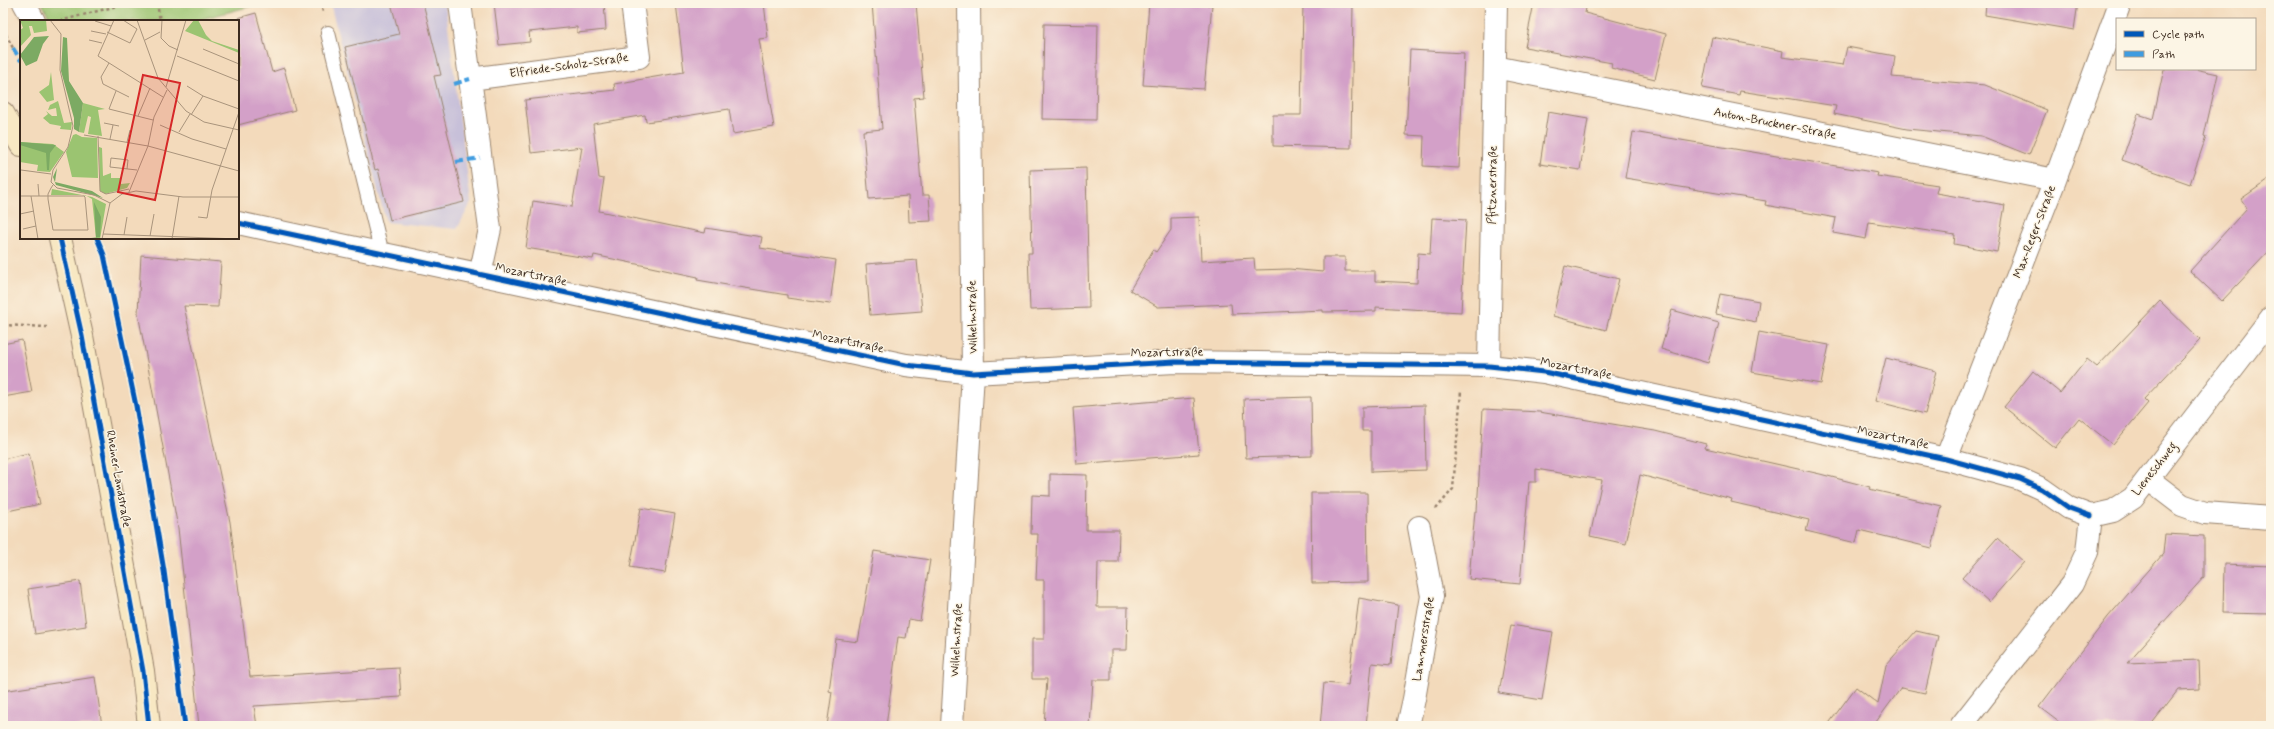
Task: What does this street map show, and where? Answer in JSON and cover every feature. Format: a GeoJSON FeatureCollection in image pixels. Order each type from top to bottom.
{"type":"FeatureCollection","features":[{"type":"Feature","properties":{"kind":"street"},"geometry":{"type":"LineString","coordinates":[[24,3],[33,20]]}},
{"type":"Feature","properties":{"kind":"street"},"geometry":{"type":"LineString","coordinates":[[460,3],[490,229],[480,274]]}},
{"type":"Feature","properties":{"kind":"street","name":"Elfriede-Scholz-Straße"},"geometry":{"type":"LineString","coordinates":[[470,79],[639,57],[632,3]]}},
{"type":"Feature","properties":{"kind":"street","name":"Wilhelmstraße"},"geometry":{"type":"LineString","coordinates":[[952,726],[974,372],[969,3]]}},
{"type":"Feature","properties":{"kind":"street","name":"Pfitznerstraße"},"geometry":{"type":"LineString","coordinates":[[1489,366],[1496,3]]}},
{"type":"Feature","properties":{"kind":"street","name":"Max-Reger-Straße"},"geometry":{"type":"LineString","coordinates":[[1946,459],[2055,180],[2120,3]]}},
{"type":"Feature","properties":{"kind":"street","name":"Anton-Bruckner-Straße"},"geometry":{"type":"LineString","coordinates":[[1495,67],[2055,180]]}},
{"type":"Feature","properties":{"kind":"street"},"geometry":{"type":"LineString","coordinates":[[3,113],[20,143]]}},
{"type":"Feature","properties":{"kind":"street","name":"Mozartstraße"},"geometry":{"type":"LineString","coordinates":[[239,223],[906,365],[974,372],[1175,362],[1489,366],[1544,372],[1946,459],[2020,479],[2042,489],[2069,508],[2090,516]]}},
{"type":"Feature","properties":{"kind":"street","name":"Rheiner Landstraße"},"geometry":{"type":"LineString","coordinates":[[60,239],[82,336],[143,671],[149,726]]}},
{"type":"Feature","properties":{"kind":"street","name":"Lieneschweg"},"geometry":{"type":"LineString","coordinates":[[2090,516],[2113,512],[2133,498],[2271,318]]}},
{"type":"Feature","properties":{"kind":"street"},"geometry":{"type":"LineString","coordinates":[[2148,479],[2182,505],[2205,513],[2271,518]]}},
{"type":"Feature","properties":{"kind":"street"},"geometry":{"type":"LineString","coordinates":[[1961,726],[2072,584],[2087,552],[2090,516]]}},
{"type":"Feature","properties":{"kind":"street","name":"Lammersstraße"},"geometry":{"type":"LineString","coordinates":[[1408,726],[1432,596],[1419,528]]}},
{"type":"Feature","properties":{"kind":"lane"},"geometry":{"type":"LineString","coordinates":[[328,33],[382,254]]}},
{"type":"Feature","properties":{"kind":"path"},"geometry":{"type":"LineString","coordinates":[[64,20],[128,3]]}},
{"type":"Feature","properties":{"kind":"path"},"geometry":{"type":"LineString","coordinates":[[157,3],[160,20]]}},
{"type":"Feature","properties":{"kind":"path"},"geometry":{"type":"LineString","coordinates":[[3,29],[13,48]]}},
{"type":"Feature","properties":{"kind":"path"},"geometry":{"type":"LineString","coordinates":[[3,39],[13,48]]}},
{"type":"Feature","properties":{"kind":"path"},"geometry":{"type":"LineString","coordinates":[[3,325],[47,327]]}},
{"type":"Feature","properties":{"kind":"path"},"geometry":{"type":"LineString","coordinates":[[1419,528],[1453,490],[1463,366]]}},
{"type":"Feature","properties":{"kind":"shaded area"},"geometry":{"type":"Polygon","coordinates":[[[330,3],[445,3],[471,203],[457,229],[386,222],[330,3]]]}},
{"type":"Feature","properties":{"kind":"green space"},"geometry":{"type":"Polygon","coordinates":[[[42,3],[263,3],[198,20],[50,20],[42,3]]]}},
{"type":"Feature","properties":{"kind":"building"},"geometry":{"type":"Polygon","coordinates":[[[391,3],[423,3],[441,75],[434,76],[464,202],[390,220],[378,169],[375,170],[345,47],[399,34],[391,3]]]}},
{"type":"Feature","properties":{"kind":"building"},"geometry":{"type":"Polygon","coordinates":[[[494,3],[604,3],[606,30],[577,33],[577,27],[529,32],[530,42],[499,45],[494,3]]]}},
{"type":"Feature","properties":{"kind":"building"},"geometry":{"type":"Polygon","coordinates":[[[676,3],[764,3],[768,38],[759,39],[774,127],[733,134],[729,109],[646,122],[645,115],[593,124],[599,178],[604,179],[599,211],[705,233],[706,228],[762,237],[760,248],[836,260],[830,304],[787,298],[787,295],[697,280],[698,277],[594,255],[593,259],[526,248],[533,201],[572,207],[582,147],[531,153],[525,100],[615,90],[614,84],[684,72],[676,3]]]}},
{"type":"Feature","properties":{"kind":"building"},"geometry":{"type":"Polygon","coordinates":[[[872,3],[916,3],[924,97],[914,98],[922,195],[929,195],[931,221],[909,222],[908,196],[869,199],[863,131],[882,129],[872,3]]]}},
{"type":"Feature","properties":{"kind":"building"},"geometry":{"type":"Polygon","coordinates":[[[1149,3],[1212,5],[1204,89],[1143,85],[1149,3]]]}},
{"type":"Feature","properties":{"kind":"building"},"geometry":{"type":"Polygon","coordinates":[[[1303,3],[1353,3],[1351,148],[1273,146],[1273,115],[1301,115],[1303,3]]]}},
{"type":"Feature","properties":{"kind":"building"},"geometry":{"type":"Polygon","coordinates":[[[1534,3],[1587,3],[1585,13],[1666,34],[1655,79],[1611,68],[1612,63],[1525,47],[1534,3]]]}},
{"type":"Feature","properties":{"kind":"building"},"geometry":{"type":"Polygon","coordinates":[[[1986,3],[2078,3],[2074,30],[1985,15],[1986,3]]]}},
{"type":"Feature","properties":{"kind":"building"},"geometry":{"type":"Polygon","coordinates":[[[256,13],[272,72],[284,68],[295,110],[239,125],[238,18],[256,13]]]}},
{"type":"Feature","properties":{"kind":"building"},"geometry":{"type":"Polygon","coordinates":[[[1044,24],[1098,25],[1096,120],[1042,119],[1044,24]]]}},
{"type":"Feature","properties":{"kind":"building"},"geometry":{"type":"Polygon","coordinates":[[[1712,37],[1783,51],[1782,57],[1843,65],[1847,47],[1895,56],[1892,77],[1985,85],[2047,110],[2029,155],[1981,136],[1907,129],[1834,114],[1836,106],[1740,91],[1739,95],[1702,88],[1712,37]]]}},
{"type":"Feature","properties":{"kind":"building"},"geometry":{"type":"Polygon","coordinates":[[[1410,50],[1464,53],[1459,168],[1423,166],[1424,136],[1406,135],[1410,50]]]}},
{"type":"Feature","properties":{"kind":"building"},"geometry":{"type":"Polygon","coordinates":[[[2164,70],[2200,70],[2218,74],[2204,136],[2206,137],[2190,184],[2122,160],[2138,114],[2153,119],[2164,70]]]}},
{"type":"Feature","properties":{"kind":"building"},"geometry":{"type":"Polygon","coordinates":[[[1548,112],[1588,119],[1580,170],[1540,164],[1548,112]]]}},
{"type":"Feature","properties":{"kind":"building"},"geometry":{"type":"Polygon","coordinates":[[[1633,132],[1878,173],[1877,176],[1938,185],[1936,193],[2005,205],[1997,252],[1954,244],[1955,235],[1869,222],[1866,239],[1833,233],[1836,218],[1765,205],[1766,201],[1625,178],[1633,132]]]}},
{"type":"Feature","properties":{"kind":"building"},"geometry":{"type":"Polygon","coordinates":[[[1086,168],[1089,308],[1030,310],[1028,253],[1032,253],[1030,170],[1086,168]]]}},
{"type":"Feature","properties":{"kind":"building"},"geometry":{"type":"Polygon","coordinates":[[[2271,178],[2271,249],[2222,301],[2190,271],[2247,208],[2241,199],[2271,178]]]}},
{"type":"Feature","properties":{"kind":"building"},"geometry":{"type":"Polygon","coordinates":[[[1199,217],[1201,261],[1254,258],[1255,270],[1289,269],[1323,272],[1323,257],[1345,257],[1345,271],[1375,271],[1375,281],[1417,283],[1418,253],[1430,254],[1432,218],[1466,220],[1461,312],[1376,307],[1376,311],[1323,312],[1323,310],[1232,314],[1231,304],[1158,307],[1130,290],[1153,250],[1156,252],[1171,230],[1171,218],[1199,217]]]}},
{"type":"Feature","properties":{"kind":"building"},"geometry":{"type":"Polygon","coordinates":[[[141,255],[221,262],[218,307],[184,306],[230,522],[250,677],[399,668],[401,697],[254,706],[257,726],[199,726],[178,528],[138,313],[141,255]]]}},
{"type":"Feature","properties":{"kind":"building"},"geometry":{"type":"Polygon","coordinates":[[[917,260],[922,311],[870,315],[866,264],[917,260]]]}},
{"type":"Feature","properties":{"kind":"building"},"geometry":{"type":"Polygon","coordinates":[[[1565,266],[1619,279],[1606,330],[1553,316],[1565,266]]]}},
{"type":"Feature","properties":{"kind":"building"},"geometry":{"type":"Polygon","coordinates":[[[1720,294],[1759,301],[1756,322],[1716,314],[1720,294]]]}},
{"type":"Feature","properties":{"kind":"building"},"geometry":{"type":"Polygon","coordinates":[[[2160,301],[2200,340],[2144,399],[2148,403],[2113,445],[2079,418],[2055,448],[2004,407],[2033,371],[2060,393],[2087,359],[2097,367],[2160,301]]]}},
{"type":"Feature","properties":{"kind":"building"},"geometry":{"type":"Polygon","coordinates":[[[1672,310],[1719,323],[1708,363],[1661,349],[1672,310]]]}},
{"type":"Feature","properties":{"kind":"building"},"geometry":{"type":"Polygon","coordinates":[[[1759,332],[1829,345],[1821,384],[1752,372],[1759,332]]]}},
{"type":"Feature","properties":{"kind":"building"},"geometry":{"type":"Polygon","coordinates":[[[22,340],[32,392],[3,397],[3,344],[22,340]]]}},
{"type":"Feature","properties":{"kind":"building"},"geometry":{"type":"Polygon","coordinates":[[[1886,358],[1936,371],[1925,414],[1875,401],[1886,358]]]}},
{"type":"Feature","properties":{"kind":"building"},"geometry":{"type":"Polygon","coordinates":[[[1311,397],[1312,456],[1246,458],[1244,399],[1311,397]]]}},
{"type":"Feature","properties":{"kind":"building"},"geometry":{"type":"Polygon","coordinates":[[[1194,398],[1199,454],[1077,464],[1073,408],[1194,398]]]}},
{"type":"Feature","properties":{"kind":"building"},"geometry":{"type":"Polygon","coordinates":[[[1425,405],[1426,470],[1371,472],[1371,431],[1362,431],[1362,407],[1425,405]]]}},
{"type":"Feature","properties":{"kind":"building"},"geometry":{"type":"Polygon","coordinates":[[[1483,409],[1539,412],[1655,431],[1706,444],[1705,448],[1820,474],[1870,487],[1869,489],[1942,506],[1932,548],[1859,530],[1856,543],[1806,531],[1809,520],[1731,502],[1732,499],[1640,475],[1626,544],[1590,536],[1602,480],[1536,469],[1536,482],[1529,482],[1520,584],[1469,579],[1475,511],[1477,511],[1483,409]]]}},
{"type":"Feature","properties":{"kind":"building"},"geometry":{"type":"Polygon","coordinates":[[[29,453],[40,504],[3,512],[3,459],[29,453]]]}},
{"type":"Feature","properties":{"kind":"building"},"geometry":{"type":"Polygon","coordinates":[[[1050,474],[1087,475],[1086,530],[1119,530],[1118,562],[1098,562],[1097,607],[1128,607],[1127,650],[1111,650],[1111,680],[1093,680],[1090,726],[1044,726],[1047,679],[1032,679],[1032,639],[1044,639],[1044,580],[1036,580],[1038,534],[1031,534],[1032,495],[1050,496],[1050,474]]]}},
{"type":"Feature","properties":{"kind":"building"},"geometry":{"type":"Polygon","coordinates":[[[1311,493],[1367,493],[1368,582],[1312,583],[1311,493]]]}},
{"type":"Feature","properties":{"kind":"building"},"geometry":{"type":"Polygon","coordinates":[[[641,508],[675,514],[665,573],[630,567],[641,508]]]}},
{"type":"Feature","properties":{"kind":"building"},"geometry":{"type":"Polygon","coordinates":[[[2165,534],[2204,536],[2204,577],[2127,663],[2199,660],[2200,689],[2178,690],[2150,726],[2064,726],[2039,707],[2108,617],[2163,554],[2165,534]]]}},
{"type":"Feature","properties":{"kind":"building"},"geometry":{"type":"Polygon","coordinates":[[[1997,538],[2024,562],[1989,602],[1962,578],[1997,538]]]}},
{"type":"Feature","properties":{"kind":"building"},"geometry":{"type":"Polygon","coordinates":[[[874,551],[930,560],[920,621],[909,619],[906,638],[898,637],[886,726],[827,726],[832,692],[829,691],[836,639],[858,642],[874,551]]]}},
{"type":"Feature","properties":{"kind":"building"},"geometry":{"type":"Polygon","coordinates":[[[2224,564],[2271,566],[2271,614],[2223,613],[2224,564]]]}},
{"type":"Feature","properties":{"kind":"building"},"geometry":{"type":"Polygon","coordinates":[[[80,581],[86,626],[35,634],[28,589],[80,581]]]}},
{"type":"Feature","properties":{"kind":"building"},"geometry":{"type":"Polygon","coordinates":[[[1359,598],[1398,605],[1391,665],[1372,663],[1366,726],[1320,726],[1324,683],[1348,685],[1359,598]]]}},
{"type":"Feature","properties":{"kind":"building"},"geometry":{"type":"Polygon","coordinates":[[[1511,625],[1553,632],[1542,700],[1499,693],[1511,625]]]}},
{"type":"Feature","properties":{"kind":"building"},"geometry":{"type":"Polygon","coordinates":[[[1916,631],[1938,636],[1925,693],[1901,688],[1873,726],[1827,726],[1856,687],[1878,704],[1886,665],[1916,631]]]}},
{"type":"Feature","properties":{"kind":"building"},"geometry":{"type":"Polygon","coordinates":[[[95,677],[102,726],[3,726],[3,691],[95,677]]]}},
{"type":"Feature","properties":{"kind":"marked path"},"geometry":{"type":"LineString","coordinates":[[447,5],[460,3]]}},
{"type":"Feature","properties":{"kind":"marked path"},"geometry":{"type":"LineString","coordinates":[[13,48],[20,59]]}},
{"type":"Feature","properties":{"kind":"marked path"},"geometry":{"type":"LineString","coordinates":[[454,84],[470,79]]}},
{"type":"Feature","properties":{"kind":"marked path"},"geometry":{"type":"LineString","coordinates":[[456,162],[480,158]]}},
{"type":"Feature","properties":{"kind":"cycle path"},"geometry":{"type":"LineString","coordinates":[[239,223],[906,365],[973,373],[1175,362],[1489,366],[1544,372],[1946,459],[2020,479],[2042,489],[2069,508],[2091,516]]}},
{"type":"Feature","properties":{"kind":"cycle path"},"geometry":{"type":"LineString","coordinates":[[60,239],[82,336],[143,671],[149,726]]}},
{"type":"Feature","properties":{"kind":"cycle path"},"geometry":{"type":"LineString","coordinates":[[97,239],[104,255],[136,406],[164,571],[185,726]]}}]}
